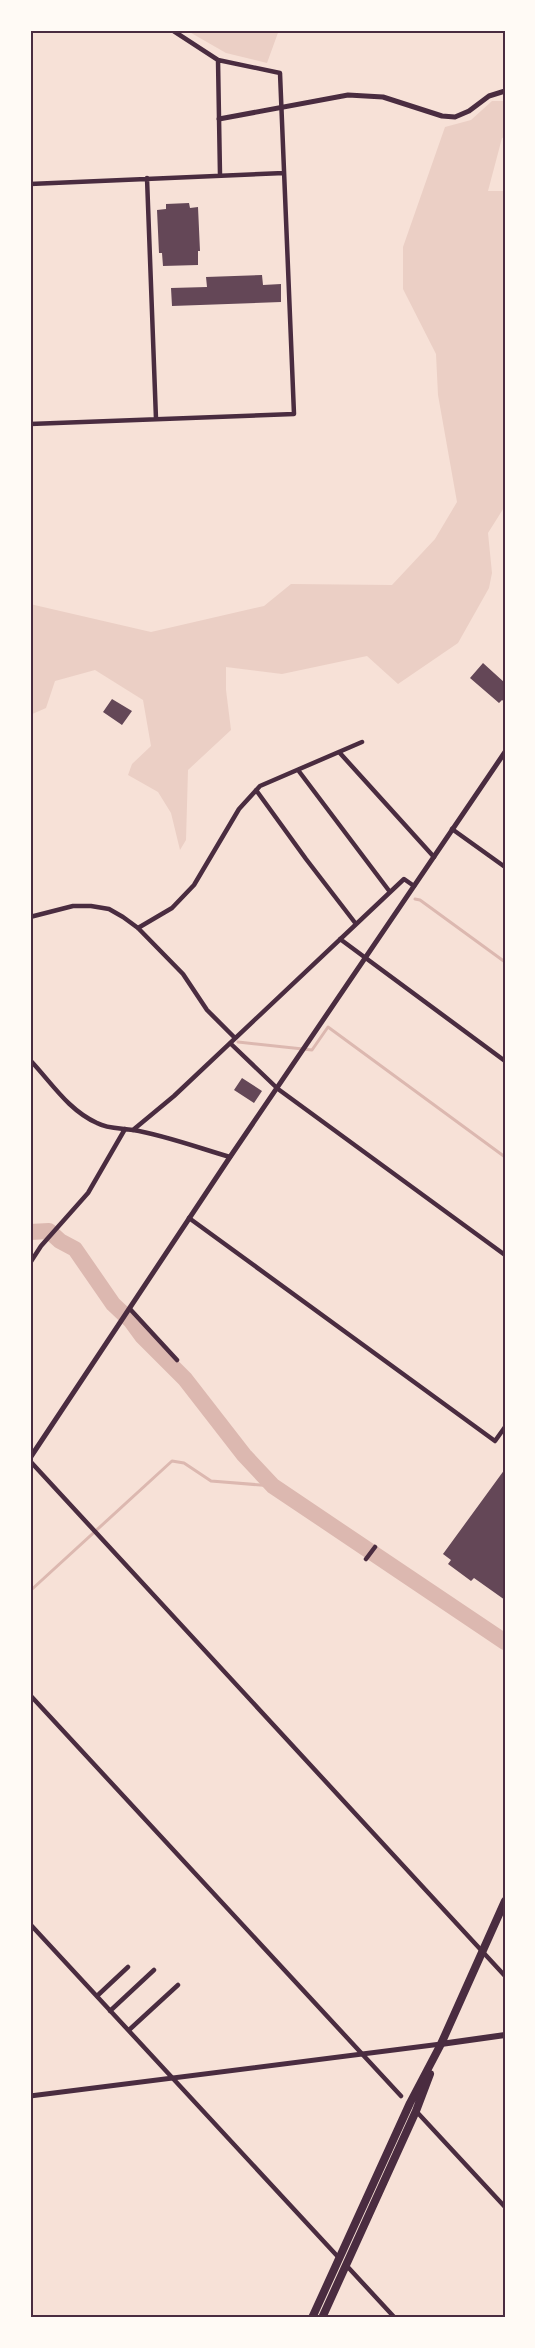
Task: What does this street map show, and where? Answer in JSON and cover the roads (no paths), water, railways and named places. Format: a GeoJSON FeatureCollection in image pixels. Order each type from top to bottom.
{"type":"FeatureCollection","features":[{"type":"Feature","properties":{"kind":"highway"},"geometry":{"type":"LineString","coordinates":[[312,2318],[410,2103],[441,2044],[505,1901]]}},
{"type":"Feature","properties":{"kind":"highway"},"geometry":{"type":"LineString","coordinates":[[322,2318],[416,2111],[441,2044]]}},
{"type":"Feature","properties":{"kind":"main road"},"geometry":{"type":"LineString","coordinates":[[441,2044],[505,2035]]}},
{"type":"Feature","properties":{"kind":"street"},"geometry":{"type":"LineString","coordinates":[[30,424],[294,414],[280,73],[218,60],[172,30]]}},
{"type":"Feature","properties":{"kind":"street"},"geometry":{"type":"LineString","coordinates":[[218,60],[220,175]]}},
{"type":"Feature","properties":{"kind":"street"},"geometry":{"type":"LineString","coordinates":[[219,119],[364,94],[383,97],[442,116],[456,117],[469,111],[489,96],[505,91]]}},
{"type":"Feature","properties":{"kind":"street"},"geometry":{"type":"LineString","coordinates":[[30,184],[284,172]]}},
{"type":"Feature","properties":{"kind":"street"},"geometry":{"type":"LineString","coordinates":[[147,178],[156,419]]}},
{"type":"Feature","properties":{"kind":"street"},"geometry":{"type":"LineString","coordinates":[[138,928],[172,908],[194,885],[239,809],[256,790],[362,742]]}},
{"type":"Feature","properties":{"kind":"street"},"geometry":{"type":"LineString","coordinates":[[339,752],[434,857]]}},
{"type":"Feature","properties":{"kind":"street"},"geometry":{"type":"LineString","coordinates":[[505,752],[189,1218],[30,1460],[505,1976]]}},
{"type":"Feature","properties":{"kind":"street"},"geometry":{"type":"LineString","coordinates":[[298,770],[390,892]]}},
{"type":"Feature","properties":{"kind":"street"},"geometry":{"type":"LineString","coordinates":[[256,790],[356,924]]}},
{"type":"Feature","properties":{"kind":"street"},"geometry":{"type":"LineString","coordinates":[[452,829],[505,867]]}},
{"type":"Feature","properties":{"kind":"street"},"geometry":{"type":"LineString","coordinates":[[133,1130],[174,1096],[404,879],[414,886]]}},
{"type":"Feature","properties":{"kind":"street"},"geometry":{"type":"LineString","coordinates":[[30,917],[73,906],[109,909],[138,928],[183,974],[207,1011],[235,1038]]}},
{"type":"Feature","properties":{"kind":"street"},"geometry":{"type":"LineString","coordinates":[[340,939],[505,1061]]}},
{"type":"Feature","properties":{"kind":"street"},"geometry":{"type":"LineString","coordinates":[[230,1043],[278,1089],[505,1255]]}},
{"type":"Feature","properties":{"kind":"street"},"geometry":{"type":"LineString","coordinates":[[30,1060],[75,1109],[97,1124],[133,1130],[231,1157]]}},
{"type":"Feature","properties":{"kind":"street"},"geometry":{"type":"LineString","coordinates":[[30,1263],[41,1246],[88,1193],[125,1130]]}},
{"type":"Feature","properties":{"kind":"street"},"geometry":{"type":"LineString","coordinates":[[189,1218],[495,1441],[505,1427]]}},
{"type":"Feature","properties":{"kind":"street"},"geometry":{"type":"LineString","coordinates":[[130,1309],[177,1360]]}},
{"type":"Feature","properties":{"kind":"street"},"geometry":{"type":"LineString","coordinates":[[366,1559],[375,1547]]}},
{"type":"Feature","properties":{"kind":"street"},"geometry":{"type":"LineString","coordinates":[[30,1695],[401,2096]]}},
{"type":"Feature","properties":{"kind":"street"},"geometry":{"type":"LineString","coordinates":[[30,1924],[395,2318]]}},
{"type":"Feature","properties":{"kind":"street"},"geometry":{"type":"LineString","coordinates":[[97,1996],[128,1967]]}},
{"type":"Feature","properties":{"kind":"street"},"geometry":{"type":"LineString","coordinates":[[110,2011],[154,1970]]}},
{"type":"Feature","properties":{"kind":"street"},"geometry":{"type":"LineString","coordinates":[[129,2030],[178,1985]]}},
{"type":"Feature","properties":{"kind":"street"},"geometry":{"type":"LineString","coordinates":[[30,2096],[441,2044]]}},
{"type":"Feature","properties":{"kind":"street"},"geometry":{"type":"LineString","coordinates":[[416,2111],[505,2207]]}},
{"type":"Feature","properties":{"kind":"waterway"},"geometry":{"type":"LineString","coordinates":[[415,899],[420,900],[505,962]]}},
{"type":"Feature","properties":{"kind":"waterway"},"geometry":{"type":"LineString","coordinates":[[238,1042],[312,1050],[328,1027],[505,1157]]}},
{"type":"Feature","properties":{"kind":"waterway"},"geometry":{"type":"LineString","coordinates":[[30,1232],[49,1231],[60,1241],[75,1249],[113,1304],[185,1379],[244,1455],[273,1486],[505,1642]]}},
{"type":"Feature","properties":{"kind":"waterway"},"geometry":{"type":"LineString","coordinates":[[30,1591],[172,1461],[184,1463],[211,1481],[273,1486]]}}]}
